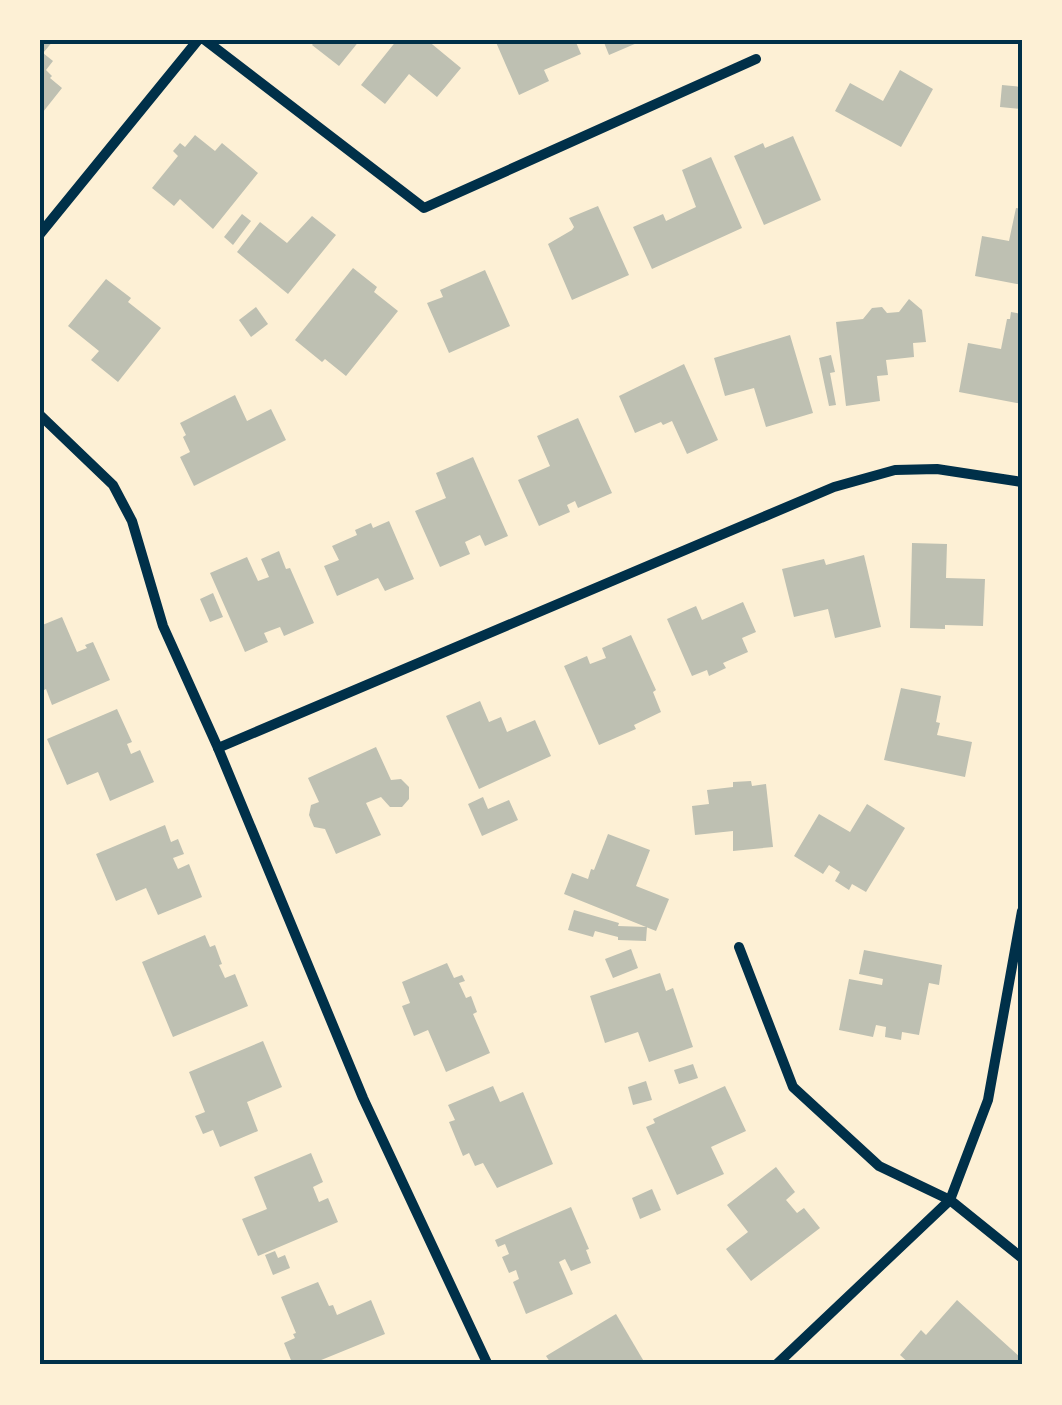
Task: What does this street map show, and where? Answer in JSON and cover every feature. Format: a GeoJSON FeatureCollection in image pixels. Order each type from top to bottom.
{"type":"FeatureCollection","features":[{"type":"Feature","properties":{"kind":"street"},"geometry":{"type":"LineString","coordinates":[[40,234],[202,40],[424,208],[756,59]]}},
{"type":"Feature","properties":{"kind":"street"},"geometry":{"type":"LineString","coordinates":[[40,415],[113,484],[132,521],[163,626],[218,748],[363,1098],[488,1365]]}},
{"type":"Feature","properties":{"kind":"street"},"geometry":{"type":"LineString","coordinates":[[218,748],[834,487],[895,470],[936,470],[1022,482]]}},
{"type":"Feature","properties":{"kind":"street"},"geometry":{"type":"LineString","coordinates":[[776,1365],[950,1200],[988,1100],[1022,911]]}},
{"type":"Feature","properties":{"kind":"street"},"geometry":{"type":"LineString","coordinates":[[740,947],[793,1087],[880,1166],[950,1200],[1022,1258]]}},
{"type":"Feature","properties":{"kind":"building"},"geometry":{"type":"Polygon","coordinates":[[[40,40],[54,40],[43,53],[53,61],[46,70],[50,78],[62,88],[43,112],[40,109],[40,40]]]}},
{"type":"Feature","properties":{"kind":"building"},"geometry":{"type":"Polygon","coordinates":[[[316,40],[360,40],[339,66],[312,45],[316,40]]]}},
{"type":"Feature","properties":{"kind":"building"},"geometry":{"type":"Polygon","coordinates":[[[397,40],[427,40],[461,68],[437,97],[409,74],[385,104],[361,85],[397,40]]]}},
{"type":"Feature","properties":{"kind":"building"},"geometry":{"type":"Polygon","coordinates":[[[495,40],[575,40],[581,54],[544,70],[549,81],[519,95],[495,40]]]}},
{"type":"Feature","properties":{"kind":"building"},"geometry":{"type":"Polygon","coordinates":[[[603,40],[644,40],[609,55],[603,40]]]}},
{"type":"Feature","properties":{"kind":"building"},"geometry":{"type":"Polygon","coordinates":[[[900,70],[933,89],[901,147],[835,111],[850,83],[883,101],[900,70]]]}},
{"type":"Feature","properties":{"kind":"building"},"geometry":{"type":"Polygon","coordinates":[[[1002,85],[1022,87],[1022,109],[1000,107],[1002,85]]]}},
{"type":"Feature","properties":{"kind":"building"},"geometry":{"type":"Polygon","coordinates":[[[195,135],[215,151],[222,143],[258,173],[213,229],[180,199],[174,206],[152,188],[178,156],[173,151],[180,143],[185,147],[195,135]]]}},
{"type":"Feature","properties":{"kind":"building"},"geometry":{"type":"Polygon","coordinates":[[[793,136],[821,200],[764,225],[734,156],[763,143],[765,148],[793,136]]]}},
{"type":"Feature","properties":{"kind":"building"},"geometry":{"type":"Polygon","coordinates":[[[711,157],[742,228],[652,269],[633,227],[663,214],[666,221],[696,207],[682,170],[711,157]]]}},
{"type":"Feature","properties":{"kind":"building"},"geometry":{"type":"Polygon","coordinates":[[[598,206],[629,275],[572,300],[548,244],[572,230],[569,218],[598,206]]]}},
{"type":"Feature","properties":{"kind":"building"},"geometry":{"type":"Polygon","coordinates":[[[1016,208],[1022,209],[1022,285],[975,276],[982,236],[1009,241],[1016,208]]]}},
{"type":"Feature","properties":{"kind":"building"},"geometry":{"type":"Polygon","coordinates":[[[242,214],[251,221],[233,245],[224,237],[242,214]]]}},
{"type":"Feature","properties":{"kind":"building"},"geometry":{"type":"Polygon","coordinates":[[[312,216],[336,235],[288,294],[237,252],[260,222],[287,243],[312,216]]]}},
{"type":"Feature","properties":{"kind":"building"},"geometry":{"type":"Polygon","coordinates":[[[353,268],[398,311],[346,376],[295,340],[353,268]]]}},
{"type":"Feature","properties":{"kind":"building"},"geometry":{"type":"Polygon","coordinates":[[[485,270],[510,326],[449,353],[427,303],[443,297],[440,290],[485,270]]]}},
{"type":"Feature","properties":{"kind":"building"},"geometry":{"type":"Polygon","coordinates":[[[106,279],[161,328],[118,382],[91,360],[99,351],[68,326],[106,279]]]}},
{"type":"Feature","properties":{"kind":"building"},"geometry":{"type":"Polygon","coordinates":[[[909,299],[922,310],[926,342],[913,343],[914,357],[886,360],[888,375],[877,376],[880,401],[846,406],[836,322],[863,319],[872,308],[899,312],[909,299]]]}},
{"type":"Feature","properties":{"kind":"building"},"geometry":{"type":"Polygon","coordinates":[[[256,307],[268,324],[251,337],[239,320],[256,307]]]}},
{"type":"Feature","properties":{"kind":"building"},"geometry":{"type":"Polygon","coordinates":[[[1011,312],[1022,314],[1022,404],[959,392],[968,343],[1001,349],[1011,312]]]}},
{"type":"Feature","properties":{"kind":"building"},"geometry":{"type":"Polygon","coordinates":[[[790,335],[813,413],[766,427],[754,388],[725,396],[714,358],[790,335]]]}},
{"type":"Feature","properties":{"kind":"building"},"geometry":{"type":"Polygon","coordinates":[[[831,355],[836,405],[829,406],[819,358],[831,355]]]}},
{"type":"Feature","properties":{"kind":"building"},"geometry":{"type":"Polygon","coordinates":[[[684,364],[718,440],[687,454],[672,421],[635,433],[619,396],[684,364]]]}},
{"type":"Feature","properties":{"kind":"building"},"geometry":{"type":"Polygon","coordinates":[[[235,395],[247,421],[271,409],[286,440],[194,486],[180,457],[190,452],[180,423],[235,395]]]}},
{"type":"Feature","properties":{"kind":"building"},"geometry":{"type":"Polygon","coordinates":[[[578,418],[612,493],[578,508],[575,501],[567,505],[570,512],[539,526],[518,480],[550,466],[537,436],[578,418]]]}},
{"type":"Feature","properties":{"kind":"building"},"geometry":{"type":"Polygon","coordinates":[[[473,457],[508,536],[485,546],[480,535],[465,542],[470,554],[440,567],[415,511],[446,498],[436,473],[473,457]]]}},
{"type":"Feature","properties":{"kind":"building"},"geometry":{"type":"Polygon","coordinates":[[[389,521],[414,579],[385,591],[378,578],[337,596],[324,566],[339,560],[332,546],[357,535],[355,530],[389,521]]]}},
{"type":"Feature","properties":{"kind":"building"},"geometry":{"type":"Polygon","coordinates":[[[912,543],[947,544],[946,578],[985,579],[983,626],[910,628],[912,543]]]}},
{"type":"Feature","properties":{"kind":"building"},"geometry":{"type":"Polygon","coordinates":[[[279,551],[314,623],[284,636],[280,627],[264,633],[268,642],[245,652],[210,573],[247,557],[258,581],[269,577],[261,559],[279,551]]]}},
{"type":"Feature","properties":{"kind":"building"},"geometry":{"type":"Polygon","coordinates":[[[864,555],[881,627],[835,638],[828,609],[794,617],[782,569],[824,559],[826,565],[864,555]]]}},
{"type":"Feature","properties":{"kind":"building"},"geometry":{"type":"Polygon","coordinates":[[[213,593],[223,617],[210,622],[200,599],[213,593]]]}},
{"type":"Feature","properties":{"kind":"building"},"geometry":{"type":"Polygon","coordinates":[[[743,602],[756,632],[742,638],[748,652],[723,663],[726,668],[709,676],[707,670],[692,676],[667,619],[696,606],[702,620],[743,602]]]}},
{"type":"Feature","properties":{"kind":"building"},"geometry":{"type":"Polygon","coordinates":[[[62,617],[77,652],[93,642],[110,680],[52,705],[46,689],[40,692],[40,626],[62,617]]]}},
{"type":"Feature","properties":{"kind":"building"},"geometry":{"type":"Polygon","coordinates":[[[631,635],[656,690],[653,692],[661,712],[634,725],[636,729],[599,745],[564,666],[587,656],[590,664],[606,658],[602,648],[631,635]]]}},
{"type":"Feature","properties":{"kind":"building"},"geometry":{"type":"Polygon","coordinates":[[[901,688],[941,696],[937,735],[972,742],[965,777],[884,760],[901,688]]]}},
{"type":"Feature","properties":{"kind":"building"},"geometry":{"type":"Polygon","coordinates":[[[480,701],[489,722],[501,717],[507,732],[535,720],[551,756],[479,789],[446,716],[480,701]]]}},
{"type":"Feature","properties":{"kind":"building"},"geometry":{"type":"Polygon","coordinates":[[[117,709],[132,742],[127,744],[131,754],[140,750],[154,782],[110,801],[98,772],[67,785],[47,739],[117,709]]]}},
{"type":"Feature","properties":{"kind":"building"},"geometry":{"type":"Polygon","coordinates":[[[376,747],[391,780],[401,779],[409,787],[409,799],[402,807],[390,807],[381,797],[366,803],[381,835],[336,854],[325,829],[314,827],[309,815],[311,805],[319,802],[308,778],[376,747]]]}},
{"type":"Feature","properties":{"kind":"building"},"geometry":{"type":"Polygon","coordinates":[[[751,781],[752,786],[766,784],[773,847],[733,851],[733,831],[695,835],[692,806],[709,804],[707,790],[751,781]]]}},
{"type":"Feature","properties":{"kind":"building"},"geometry":{"type":"Polygon","coordinates":[[[483,797],[488,809],[509,800],[518,820],[482,836],[468,804],[483,797]]]}},
{"type":"Feature","properties":{"kind":"building"},"geometry":{"type":"Polygon","coordinates":[[[867,804],[905,828],[866,892],[852,884],[849,890],[835,881],[840,872],[829,865],[823,874],[794,856],[819,814],[850,832],[867,804]]]}},
{"type":"Feature","properties":{"kind":"building"},"geometry":{"type":"Polygon","coordinates":[[[165,825],[171,842],[178,839],[184,854],[173,858],[178,869],[189,864],[202,897],[158,915],[146,888],[116,901],[96,854],[165,825]]]}},
{"type":"Feature","properties":{"kind":"building"},"geometry":{"type":"Polygon","coordinates":[[[608,834],[650,850],[636,886],[669,899],[656,931],[564,894],[572,873],[588,879],[608,834]]]}},
{"type":"Feature","properties":{"kind":"building"},"geometry":{"type":"Polygon","coordinates":[[[574,910],[619,923],[618,926],[647,927],[646,941],[618,940],[595,931],[593,937],[568,930],[574,910]]]}},
{"type":"Feature","properties":{"kind":"building"},"geometry":{"type":"Polygon","coordinates":[[[205,935],[210,947],[215,945],[225,978],[235,974],[248,1006],[173,1037],[142,962],[205,935]]]}},
{"type":"Feature","properties":{"kind":"building"},"geometry":{"type":"Polygon","coordinates":[[[631,949],[638,968],[613,978],[605,959],[631,949]]]}},
{"type":"Feature","properties":{"kind":"building"},"geometry":{"type":"Polygon","coordinates":[[[864,950],[942,965],[939,985],[929,983],[919,1035],[902,1032],[901,1040],[885,1037],[886,1027],[876,1025],[873,1037],[839,1030],[849,979],[882,985],[883,979],[859,974],[864,950]]]}},
{"type":"Feature","properties":{"kind":"building"},"geometry":{"type":"Polygon","coordinates":[[[447,963],[454,978],[462,975],[465,981],[459,983],[466,998],[471,996],[477,1012],[473,1014],[490,1053],[446,1072],[428,1030],[414,1036],[402,1006],[410,1003],[402,982],[447,963]]]}},
{"type":"Feature","properties":{"kind":"building"},"geometry":{"type":"Polygon","coordinates":[[[660,973],[666,991],[673,988],[693,1047],[649,1062],[638,1032],[605,1043],[590,996],[660,973]]]}},
{"type":"Feature","properties":{"kind":"building"},"geometry":{"type":"Polygon","coordinates":[[[263,1041],[282,1087],[247,1102],[258,1131],[220,1147],[213,1130],[203,1134],[195,1116],[205,1112],[189,1072],[263,1041]]]}},
{"type":"Feature","properties":{"kind":"building"},"geometry":{"type":"Polygon","coordinates":[[[693,1064],[698,1078],[679,1084],[674,1070],[693,1064]]]}},
{"type":"Feature","properties":{"kind":"building"},"geometry":{"type":"Polygon","coordinates":[[[646,1081],[652,1100],[633,1105],[628,1087],[646,1081]]]}},
{"type":"Feature","properties":{"kind":"building"},"geometry":{"type":"Polygon","coordinates":[[[493,1086],[500,1102],[523,1092],[553,1164],[497,1188],[483,1163],[475,1166],[469,1153],[463,1156],[449,1122],[455,1120],[448,1105],[493,1086]]]}},
{"type":"Feature","properties":{"kind":"building"},"geometry":{"type":"Polygon","coordinates":[[[725,1086],[746,1131],[711,1147],[724,1174],[677,1195],[646,1127],[655,1123],[653,1119],[725,1086]]]}},
{"type":"Feature","properties":{"kind":"building"},"geometry":{"type":"Polygon","coordinates":[[[311,1153],[323,1182],[313,1187],[319,1202],[328,1198],[338,1222],[258,1256],[242,1219],[267,1209],[254,1177],[311,1153]]]}},
{"type":"Feature","properties":{"kind":"building"},"geometry":{"type":"Polygon","coordinates":[[[776,1167],[795,1192],[786,1200],[797,1213],[804,1208],[820,1228],[751,1281],[726,1249],[748,1232],[727,1205],[776,1167]]]}},
{"type":"Feature","properties":{"kind":"building"},"geometry":{"type":"Polygon","coordinates":[[[652,1189],[661,1210],[640,1219],[632,1198],[652,1189]]]}},
{"type":"Feature","properties":{"kind":"building"},"geometry":{"type":"Polygon","coordinates":[[[571,1207],[591,1263],[571,1271],[565,1259],[559,1262],[573,1294],[526,1314],[513,1282],[519,1279],[516,1270],[509,1273],[502,1257],[509,1254],[505,1244],[498,1247],[495,1240],[571,1207]]]}},
{"type":"Feature","properties":{"kind":"building"},"geometry":{"type":"Polygon","coordinates":[[[275,1251],[278,1258],[285,1255],[290,1268],[273,1275],[265,1255],[275,1251]]]}},
{"type":"Feature","properties":{"kind":"building"},"geometry":{"type":"Polygon","coordinates":[[[318,1282],[337,1315],[371,1300],[385,1334],[309,1365],[293,1365],[284,1343],[295,1338],[296,1333],[281,1297],[318,1282]]]}},
{"type":"Feature","properties":{"kind":"building"},"geometry":{"type":"Polygon","coordinates":[[[957,1300],[1022,1359],[1018,1365],[911,1365],[900,1355],[921,1330],[926,1335],[957,1300]]]}},
{"type":"Feature","properties":{"kind":"building"},"geometry":{"type":"Polygon","coordinates":[[[616,1314],[646,1365],[552,1365],[546,1356],[616,1314]]]}}]}
